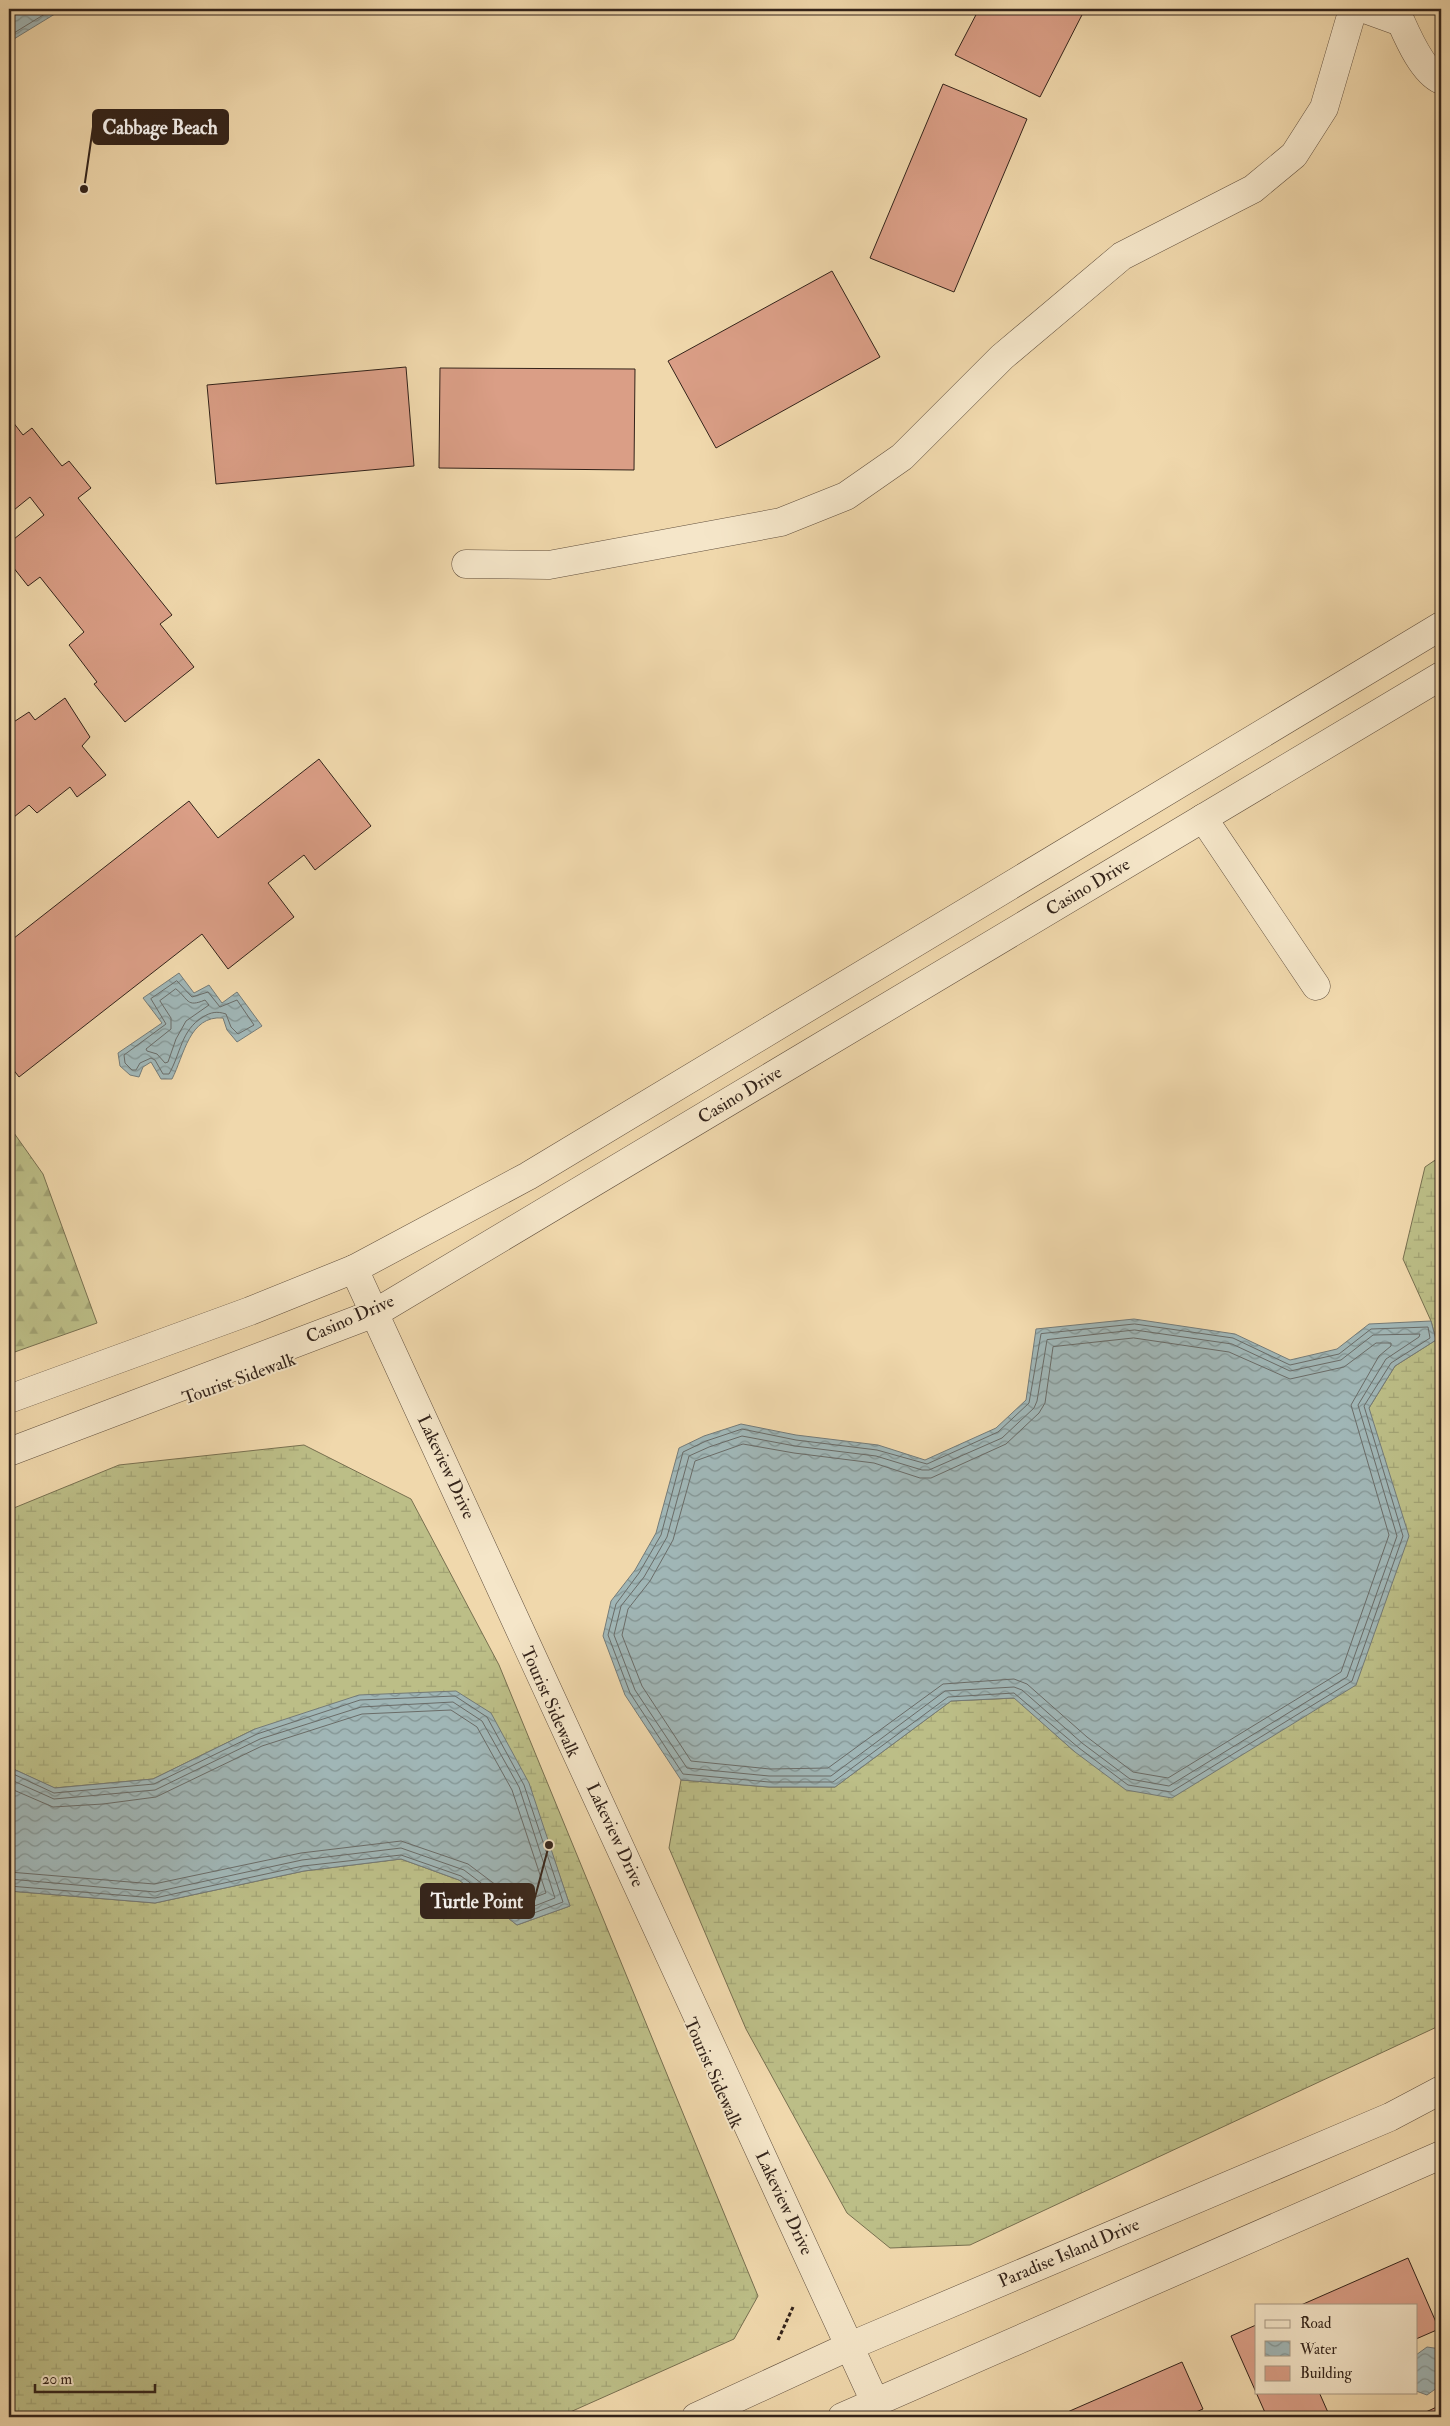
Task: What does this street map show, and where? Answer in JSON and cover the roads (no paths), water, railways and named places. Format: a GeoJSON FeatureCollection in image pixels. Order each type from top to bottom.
{"type":"FeatureCollection","features":[{"type":"Feature","properties":{"kind":"street"},"geometry":{"type":"LineString","coordinates":[[466,564],[549,565],[781,522],[846,496],[902,457],[1002,357],[1122,256],[1253,189],[1294,155],[1324,108],[1353,9]]}},
{"type":"Feature","properties":{"kind":"street"},"geometry":{"type":"LineString","coordinates":[[1365,9],[1401,22],[1415,52],[1435,77],[1441,80]]}},
{"type":"Feature","properties":{"kind":"street"},"geometry":{"type":"LineString","coordinates":[[9,1399],[250,1311],[354,1269],[528,1176],[1441,626]]}},
{"type":"Feature","properties":{"kind":"street","name":"Casino Drive"},"geometry":{"type":"LineString","coordinates":[[9,1452],[375,1313],[1441,676]]}},
{"type":"Feature","properties":{"kind":"street"},"geometry":{"type":"LineString","coordinates":[[1203,818],[1316,986]]}},
{"type":"Feature","properties":{"kind":"street","name":"Lakeview Drive"},"geometry":{"type":"LineString","coordinates":[[354,1269],[875,2402]]}},
{"type":"Feature","properties":{"kind":"street","name":"Paradise Island Drive"},"geometry":{"type":"LineString","coordinates":[[696,2417],[850,2346],[1439,2097]]}},
{"type":"Feature","properties":{"kind":"street"},"geometry":{"type":"LineString","coordinates":[[842,2417],[1441,2155]]}},
{"type":"Feature","properties":{"kind":"water"},"geometry":{"type":"Polygon","coordinates":[[[9,9],[63,9],[9,42],[9,9]]]}},
{"type":"Feature","properties":{"kind":"water"},"geometry":{"type":"Polygon","coordinates":[[[179,973],[194,993],[209,985],[222,1003],[237,992],[262,1026],[237,1042],[227,1030],[223,1018],[212,1019],[202,1023],[189,1039],[172,1079],[161,1079],[151,1062],[143,1067],[139,1077],[130,1075],[120,1066],[118,1053],[162,1023],[143,998],[179,973]]]}},
{"type":"Feature","properties":{"kind":"water"},"geometry":{"type":"Polygon","coordinates":[[[1134,1319],[1235,1334],[1290,1360],[1337,1349],[1369,1324],[1431,1321],[1436,1340],[1395,1366],[1369,1408],[1409,1536],[1356,1685],[1172,1798],[1126,1790],[1075,1752],[1014,1698],[951,1701],[835,1787],[769,1787],[681,1780],[625,1695],[603,1636],[611,1601],[635,1570],[656,1533],[679,1448],[704,1436],[741,1424],[796,1435],[878,1445],[925,1460],[996,1428],[1026,1400],[1036,1329],[1134,1319]]]}},
{"type":"Feature","properties":{"kind":"water"},"geometry":{"type":"Polygon","coordinates":[[[456,1691],[491,1713],[529,1783],[570,1906],[517,1925],[459,1880],[401,1859],[304,1871],[155,1903],[9,1891],[9,1767],[55,1788],[153,1779],[255,1729],[359,1695],[456,1691]]]}},
{"type":"Feature","properties":{"kind":"water"},"geometry":{"type":"Polygon","coordinates":[[[1427,2347],[1441,2349],[1441,2385],[1427,2395],[1418,2392],[1418,2354],[1427,2347]]]}},
{"type":"Feature","properties":{"kind":"place","name":"Cabbage Beach"},"geometry":{"type":"Point","coordinates":[84,189]}},
{"type":"Feature","properties":{"kind":"place","name":"Turtle Point"},"geometry":{"type":"Point","coordinates":[549,1845]}}]}
